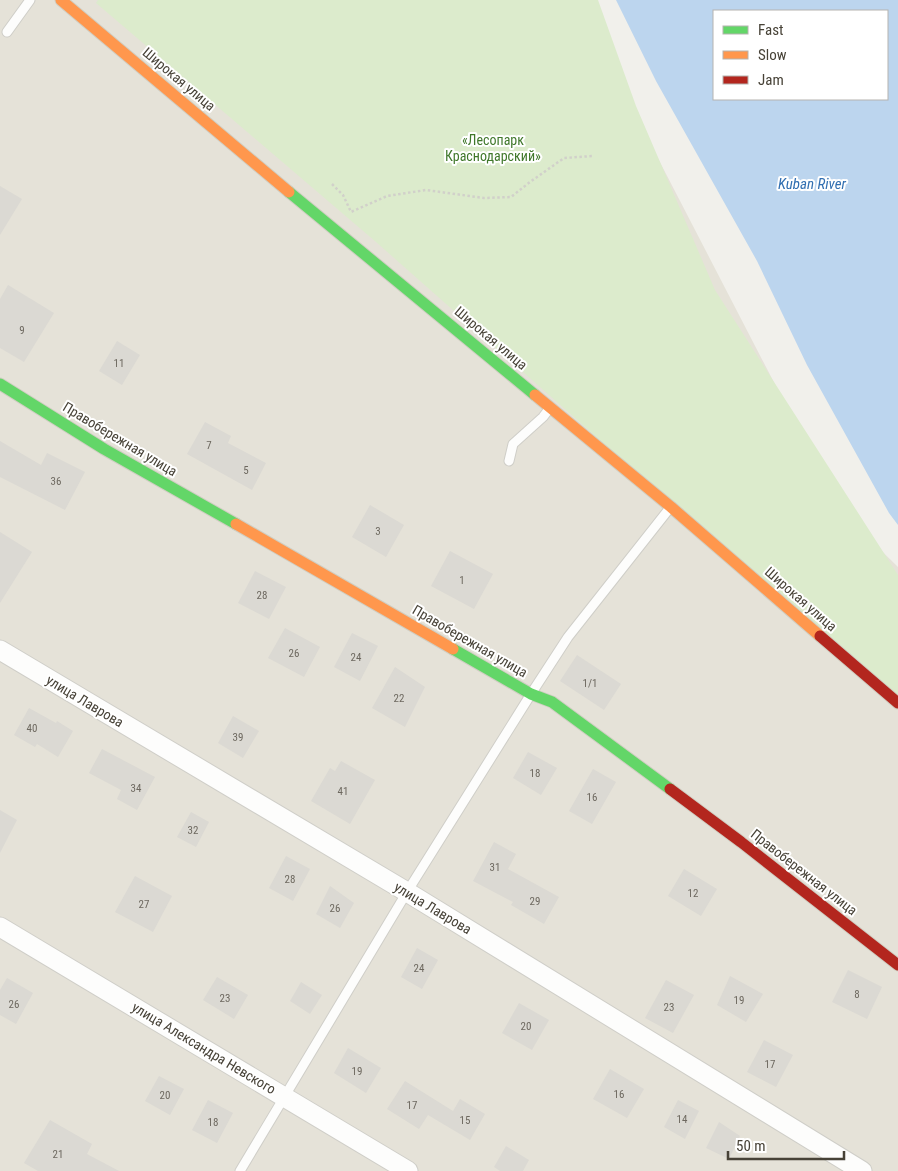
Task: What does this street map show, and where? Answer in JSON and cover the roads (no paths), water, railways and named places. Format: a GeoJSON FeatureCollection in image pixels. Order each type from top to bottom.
{"type":"FeatureCollection","features":[{"type":"Feature","properties":{"kind":"street","name":"Широкая улица"},"geometry":{"type":"LineString","coordinates":[[61,0],[671,507],[898,703]]}},
{"type":"Feature","properties":{"kind":"street","name":"Правобережная улица"},"geometry":{"type":"LineString","coordinates":[[0,384],[104,449],[531,694],[552,702],[741,842],[898,965]]}},
{"type":"Feature","properties":{"kind":"street","name":"улица Лаврова"},"geometry":{"type":"LineString","coordinates":[[0,650],[407,892],[862,1171]]}},
{"type":"Feature","properties":{"kind":"street","name":"улица Александра Невского"},"geometry":{"type":"LineString","coordinates":[[0,927],[408,1171]]}},
{"type":"Feature","properties":{"kind":"lane"},"geometry":{"type":"LineString","coordinates":[[7,32],[30,0]]}},
{"type":"Feature","properties":{"kind":"lane"},"geometry":{"type":"LineString","coordinates":[[509,461],[514,444],[551,407]]}},
{"type":"Feature","properties":{"kind":"lane"},"geometry":{"type":"LineString","coordinates":[[240,1171],[407,892],[531,694],[568,637],[671,507]]}},
{"type":"Feature","properties":{"kind":"water","name":"Kuban River"},"geometry":{"type":"Polygon","coordinates":[[[616,0],[898,0],[898,525],[889,513],[807,365],[757,261],[656,81],[616,0]]]}},
{"type":"Feature","properties":{"kind":"park label","name":"«Лесопарк Краснодарский»"},"geometry":{"type":"Point","coordinates":[493,148]}}]}
